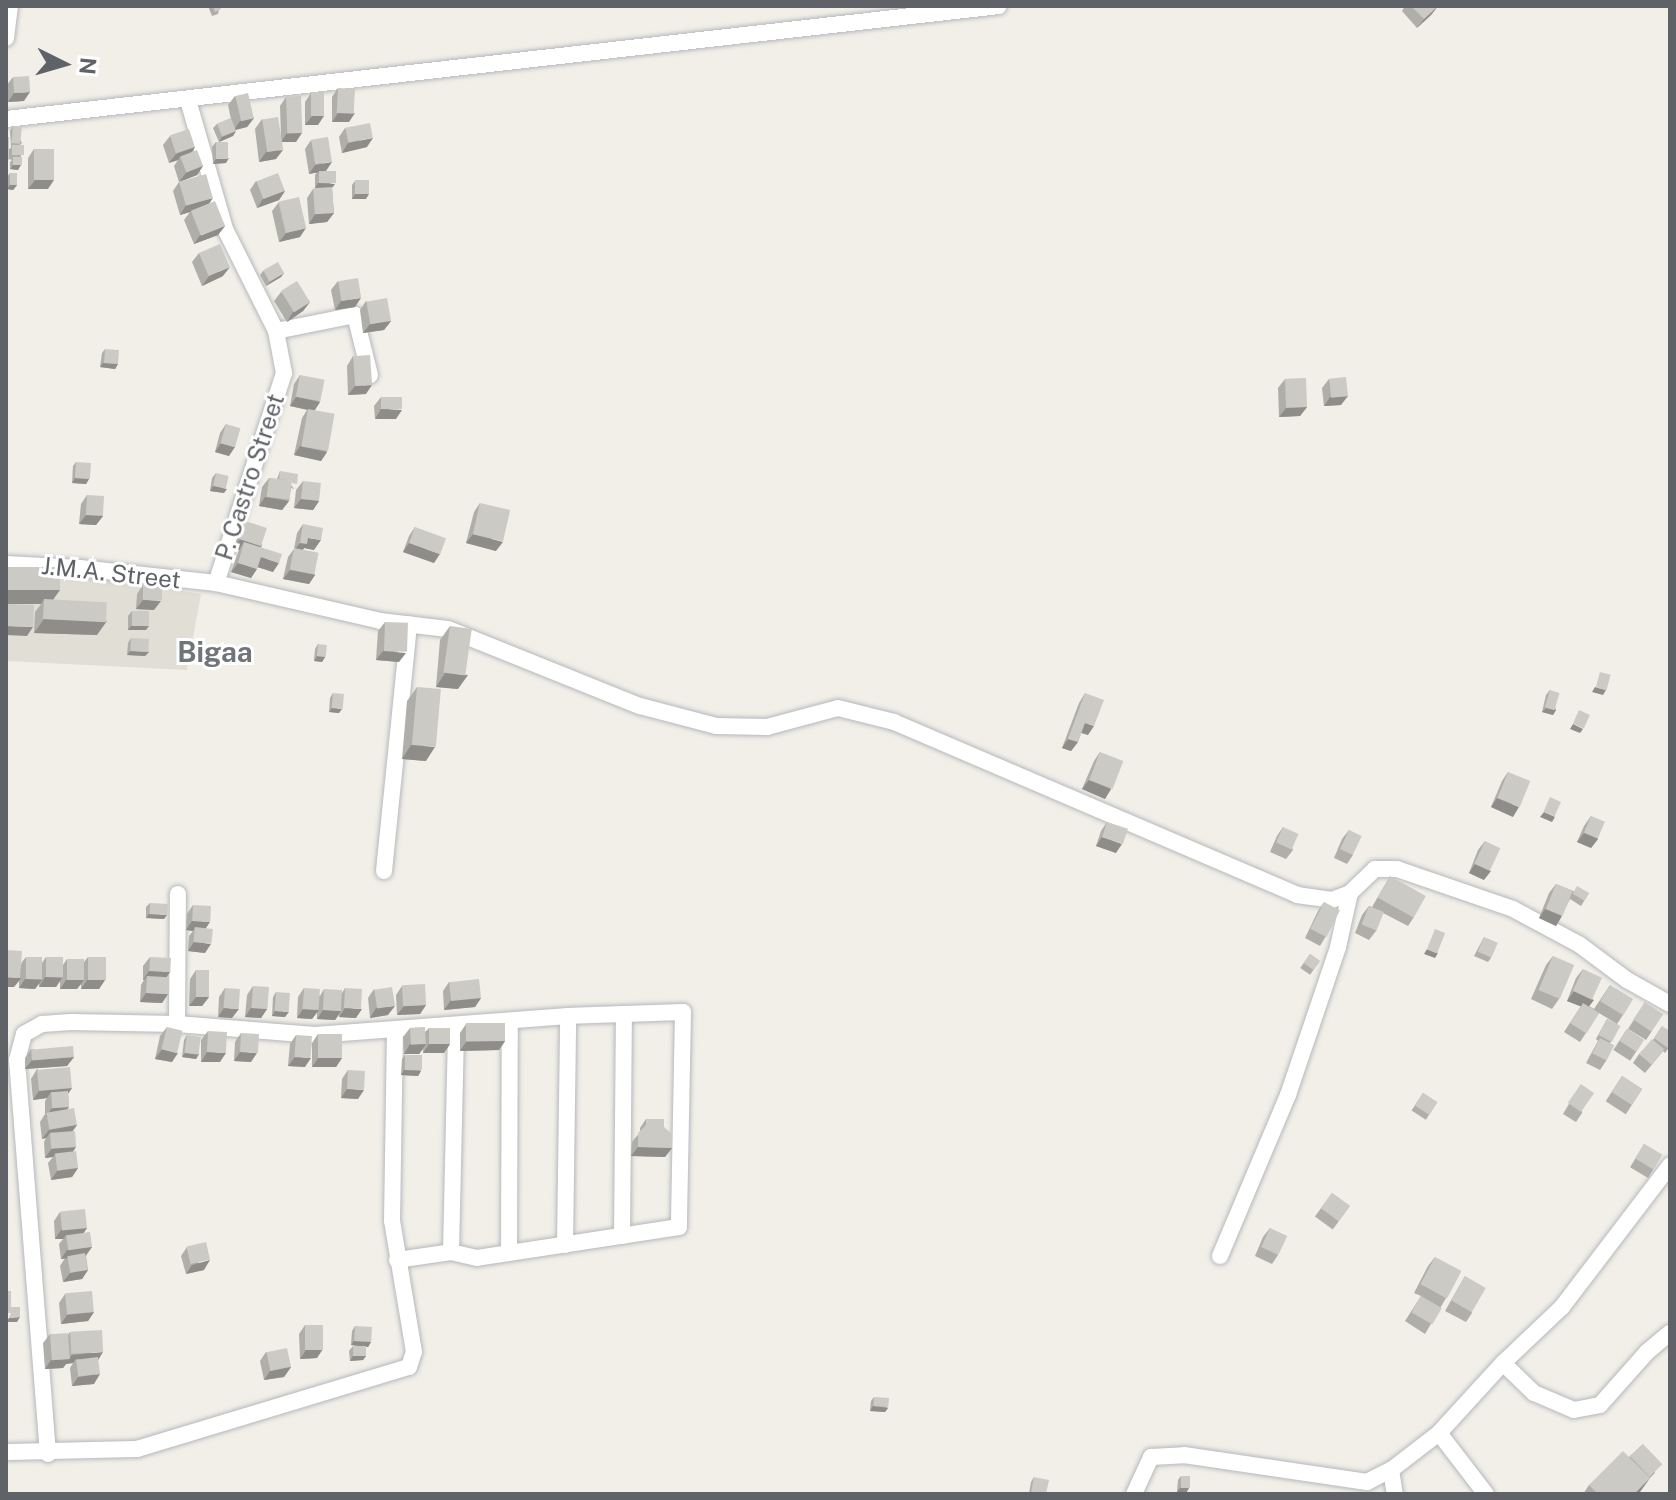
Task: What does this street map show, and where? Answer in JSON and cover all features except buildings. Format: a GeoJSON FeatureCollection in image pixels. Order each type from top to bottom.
{"type":"FeatureCollection","features":[{"type":"Feature","properties":{"kind":"street"},"geometry":{"type":"LineString","coordinates":[[6,38],[10,6]]}},
{"type":"Feature","properties":{"kind":"street"},"geometry":{"type":"LineString","coordinates":[[6,119],[999,6]]}},
{"type":"Feature","properties":{"kind":"street","name":"P. Castro Street"},"geometry":{"type":"LineString","coordinates":[[188,100],[225,229],[276,331],[284,373],[216,583]]}},
{"type":"Feature","properties":{"kind":"street"},"geometry":{"type":"LineString","coordinates":[[276,331],[355,315],[369,365],[371,386]]}},
{"type":"Feature","properties":{"kind":"street","name":"J.M.A. Street"},"geometry":{"type":"LineString","coordinates":[[6,564],[80,568],[216,583],[380,621],[448,629],[640,706],[716,726],[767,727],[838,708],[894,722],[1297,895],[1332,900],[1350,893]]}},
{"type":"Feature","properties":{"kind":"street"},"geometry":{"type":"LineString","coordinates":[[384,871],[409,624]]}},
{"type":"Feature","properties":{"kind":"street"},"geometry":{"type":"LineString","coordinates":[[1220,1256],[1288,1095],[1338,947],[1350,893],[1375,869],[1397,869],[1513,909],[1580,945],[1627,980],[1670,1004]]}},
{"type":"Feature","properties":{"kind":"street"},"geometry":{"type":"LineString","coordinates":[[177,1024],[178,894]]}},
{"type":"Feature","properties":{"kind":"street"},"geometry":{"type":"LineString","coordinates":[[48,1454],[17,1060],[24,1034],[42,1024],[177,1024],[315,1035],[568,1016],[683,1012],[679,1227],[477,1258],[451,1252],[397,1260]]}},
{"type":"Feature","properties":{"kind":"street"},"geometry":{"type":"LineString","coordinates":[[622,1236],[624,1014]]}},
{"type":"Feature","properties":{"kind":"street"},"geometry":{"type":"LineString","coordinates":[[565,1245],[568,1016]]}},
{"type":"Feature","properties":{"kind":"street"},"geometry":{"type":"LineString","coordinates":[[509,1253],[510,1022]]}},
{"type":"Feature","properties":{"kind":"street"},"geometry":{"type":"LineString","coordinates":[[451,1252],[456,1026]]}},
{"type":"Feature","properties":{"kind":"street"},"geometry":{"type":"LineString","coordinates":[[6,1452],[48,1454],[137,1449],[409,1367],[414,1352],[392,1221],[395,1031]]}},
{"type":"Feature","properties":{"kind":"street"},"geometry":{"type":"LineString","coordinates":[[1134,1494],[1151,1457],[1184,1455],[1367,1482],[1391,1470],[1439,1433],[1503,1363],[1562,1307],[1670,1165]]}},
{"type":"Feature","properties":{"kind":"street"},"geometry":{"type":"LineString","coordinates":[[1503,1363],[1534,1393],[1574,1410],[1600,1405],[1647,1352],[1670,1333]]}},
{"type":"Feature","properties":{"kind":"street"},"geometry":{"type":"LineString","coordinates":[[1439,1433],[1486,1494]]}},
{"type":"Feature","properties":{"kind":"street"},"geometry":{"type":"LineString","coordinates":[[1391,1470],[1395,1494]]}},
{"type":"Feature","properties":{"kind":"shaded area"},"geometry":{"type":"Polygon","coordinates":[[[6,572],[90,576],[201,594],[187,670],[6,661],[6,572]]]}},
{"type":"Feature","properties":{"kind":"district","name":"Bigaa"},"geometry":{"type":"Point","coordinates":[215,652]}}]}
